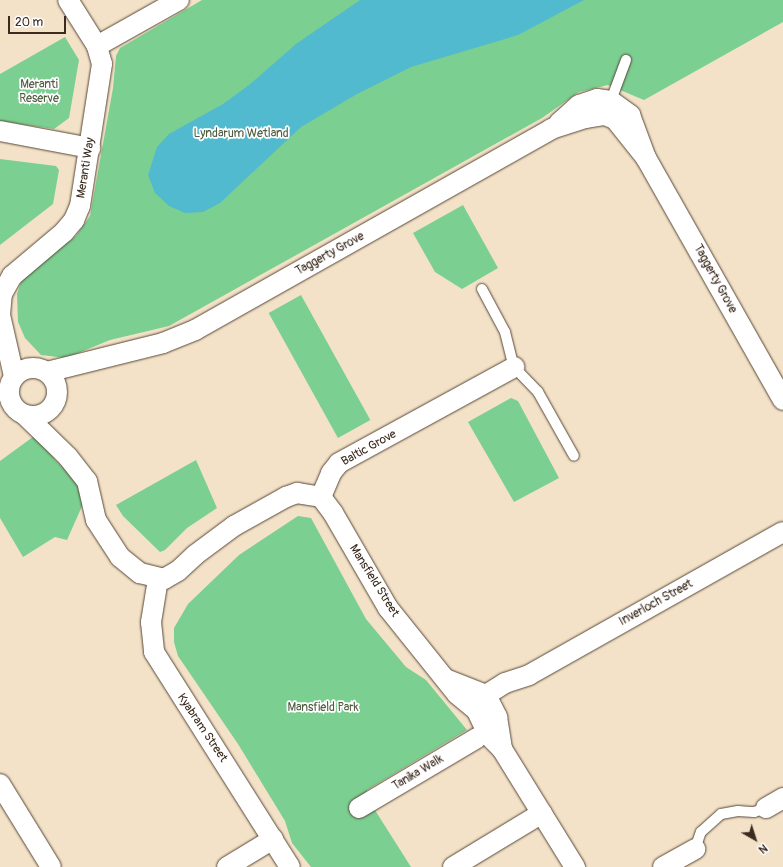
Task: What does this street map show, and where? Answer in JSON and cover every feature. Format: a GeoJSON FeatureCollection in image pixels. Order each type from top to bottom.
{"type":"FeatureCollection","features":[{"type":"Feature","properties":{"kind":"street","name":"Meranti Way"},"geometry":{"type":"LineString","coordinates":[[8,386],[2,321],[2,294],[12,276],[74,220],[80,206],[101,79],[102,64],[97,46],[68,0]]}},
{"type":"Feature","properties":{"kind":"street"},"geometry":{"type":"LineString","coordinates":[[97,46],[179,0]]}},
{"type":"Feature","properties":{"kind":"street","name":"Taggerty Grove"},"geometry":{"type":"LineString","coordinates":[[43,370],[100,359],[163,343],[195,330],[551,129],[588,101],[630,114],[646,158],[783,400]]}},
{"type":"Feature","properties":{"kind":"street"},"geometry":{"type":"LineString","coordinates":[[0,131],[90,148]]}},
{"type":"Feature","properties":{"kind":"street"},"geometry":{"type":"LineString","coordinates":[[2,321],[55,382],[56,399],[54,419],[59,440],[68,457],[86,481],[96,520],[112,547],[130,566],[145,576],[158,579],[170,577],[218,537],[286,497],[302,494],[321,497]]}},
{"type":"Feature","properties":{"kind":"street","name":"Taggerty Grove"},"geometry":{"type":"LineString","coordinates":[[56,399],[65,386],[100,359]]}},
{"type":"Feature","properties":{"kind":"street","name":"Baltic Grove"},"geometry":{"type":"LineString","coordinates":[[321,497],[331,473],[339,463],[514,367]]}},
{"type":"Feature","properties":{"kind":"street"},"geometry":{"type":"LineString","coordinates":[[43,370],[25,369],[8,386],[14,414],[68,457]]}},
{"type":"Feature","properties":{"kind":"street"},"geometry":{"type":"LineString","coordinates":[[14,414],[32,416],[46,412],[56,399]]}},
{"type":"Feature","properties":{"kind":"street","name":"Mansfield Street"},"geometry":{"type":"LineString","coordinates":[[321,497],[333,513],[388,608],[448,680],[457,694],[486,704]]}},
{"type":"Feature","properties":{"kind":"street","name":"Inverloch Street"},"geometry":{"type":"LineString","coordinates":[[486,704],[529,675],[783,532]]}},
{"type":"Feature","properties":{"kind":"street","name":"Kyabram Street"},"geometry":{"type":"LineString","coordinates":[[158,579],[150,622],[154,652],[168,677],[290,867]]}},
{"type":"Feature","properties":{"kind":"street"},"geometry":{"type":"LineString","coordinates":[[486,704],[502,749],[575,867]]}},
{"type":"Feature","properties":{"kind":"street","name":"Tanika Walk"},"geometry":{"type":"LineString","coordinates":[[359,808],[476,738]]}},
{"type":"Feature","properties":{"kind":"street"},"geometry":{"type":"LineString","coordinates":[[0,784],[51,867]]}},
{"type":"Feature","properties":{"kind":"street"},"geometry":{"type":"LineString","coordinates":[[452,867],[542,813]]}},
{"type":"Feature","properties":{"kind":"street"},"geometry":{"type":"LineString","coordinates":[[227,867],[273,839]]}},
{"type":"Feature","properties":{"kind":"street"},"geometry":{"type":"LineString","coordinates":[[663,867],[695,849]]}},
{"type":"Feature","properties":{"kind":"lane"},"geometry":{"type":"LineString","coordinates":[[608,108],[626,60]]}},
{"type":"Feature","properties":{"kind":"lane"},"geometry":{"type":"LineString","coordinates":[[482,289],[505,332],[514,367],[538,392],[574,456]]}},
{"type":"Feature","properties":{"kind":"lane"},"geometry":{"type":"LineString","coordinates":[[695,849],[701,832],[721,814],[738,811],[754,812],[775,803]]}},
{"type":"Feature","properties":{"kind":"green space","name":"Lyndarum Wetland"},"geometry":{"type":"Polygon","coordinates":[[[202,0],[783,0],[783,22],[644,100],[608,85],[579,92],[542,118],[169,326],[110,340],[66,358],[41,355],[25,338],[18,322],[17,294],[21,282],[29,273],[76,236],[90,216],[113,88],[116,56],[120,48],[202,0]]]}},
{"type":"Feature","properties":{"kind":"green space","name":"Meranti Reserve"},"geometry":{"type":"Polygon","coordinates":[[[65,37],[79,60],[69,118],[54,129],[0,121],[0,74],[65,37]]]}},
{"type":"Feature","properties":{"kind":"green space"},"geometry":{"type":"Polygon","coordinates":[[[0,159],[56,166],[59,170],[53,204],[0,245],[0,159]]]}},
{"type":"Feature","properties":{"kind":"green space"},"geometry":{"type":"Polygon","coordinates":[[[463,205],[498,268],[462,289],[435,272],[413,233],[463,205]]]}},
{"type":"Feature","properties":{"kind":"green space"},"geometry":{"type":"Polygon","coordinates":[[[301,295],[370,420],[338,438],[269,313],[301,295]]]}},
{"type":"Feature","properties":{"kind":"green space"},"geometry":{"type":"Polygon","coordinates":[[[511,398],[518,401],[559,478],[514,502],[468,422],[511,398]]]}},
{"type":"Feature","properties":{"kind":"green space"},"geometry":{"type":"Polygon","coordinates":[[[37,434],[55,460],[79,483],[83,504],[67,540],[55,537],[23,557],[0,518],[0,461],[37,434]]]}},
{"type":"Feature","properties":{"kind":"green space"},"geometry":{"type":"Polygon","coordinates":[[[196,460],[217,508],[187,528],[165,550],[160,552],[123,516],[116,505],[196,460]]]}},
{"type":"Feature","properties":{"kind":"green space","name":"Mansfield Park"},"geometry":{"type":"Polygon","coordinates":[[[298,516],[311,518],[366,619],[406,667],[426,680],[467,730],[367,790],[366,796],[411,867],[311,867],[292,843],[285,821],[238,744],[178,656],[174,642],[174,628],[188,604],[239,555],[298,516]]]}},
{"type":"Feature","properties":{"kind":"water"},"geometry":{"type":"Polygon","coordinates":[[[360,0],[584,0],[518,35],[411,67],[357,94],[301,127],[220,203],[203,212],[185,213],[169,206],[155,193],[148,175],[157,147],[169,134],[223,104],[249,85],[296,44],[360,0]]]}}]}
